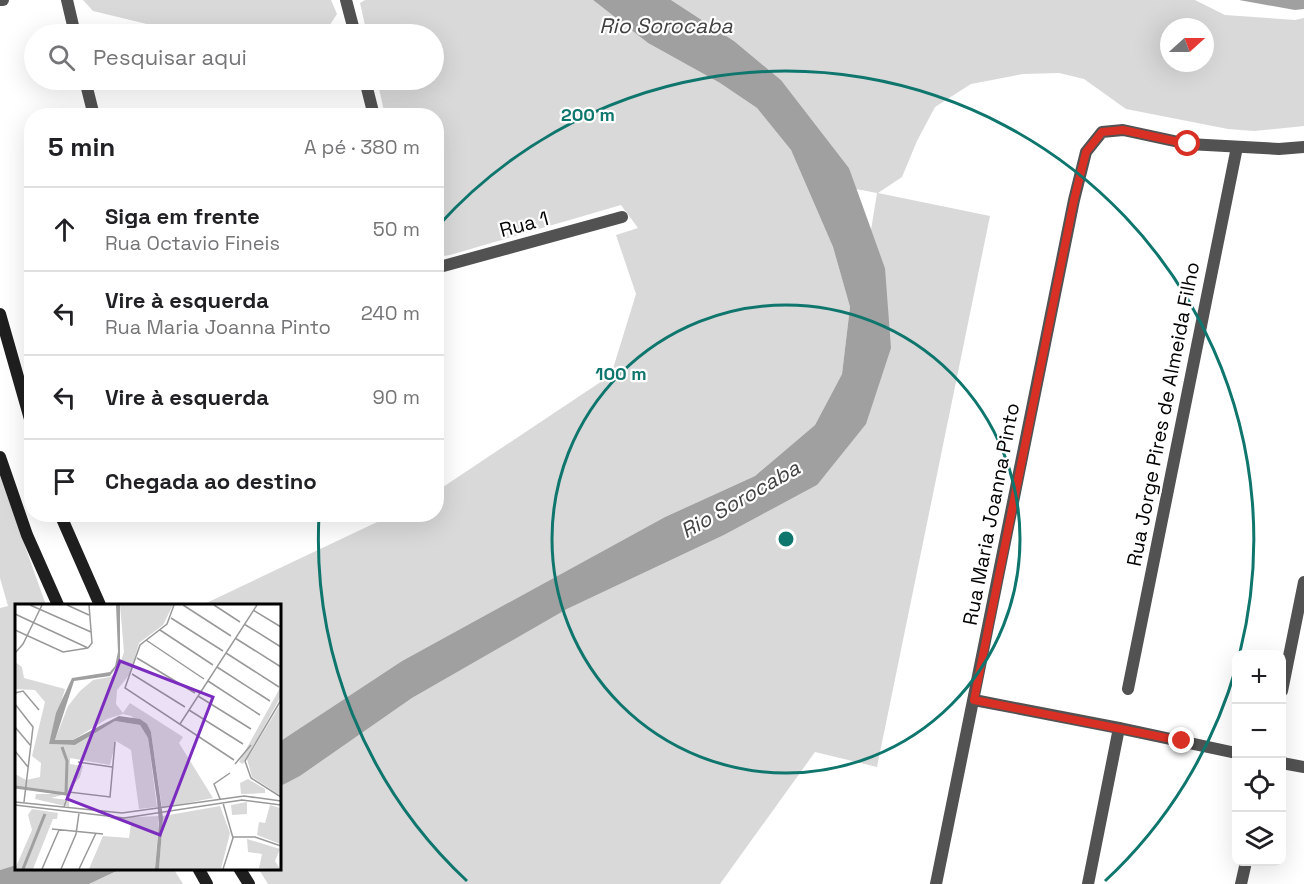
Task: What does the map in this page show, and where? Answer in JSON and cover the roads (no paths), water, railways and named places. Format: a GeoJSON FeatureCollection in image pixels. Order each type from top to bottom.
{"type":"FeatureCollection","features":[{"type":"Feature","properties":{"kind":"main road"},"geometry":{"type":"LineString","coordinates":[[0,314],[24,398]]}},
{"type":"Feature","properties":{"kind":"main road"},"geometry":{"type":"LineString","coordinates":[[0,458],[27,536],[58,604]]}},
{"type":"Feature","properties":{"kind":"main road"},"geometry":{"type":"LineString","coordinates":[[63,522],[100,604]]}},
{"type":"Feature","properties":{"kind":"main road"},"geometry":{"type":"LineString","coordinates":[[199,869],[207,884]]}},
{"type":"Feature","properties":{"kind":"main road"},"geometry":{"type":"LineString","coordinates":[[240,869],[249,884]]}},
{"type":"Feature","properties":{"kind":"street"},"geometry":{"type":"LineString","coordinates":[[67,0],[73,24]]}},
{"type":"Feature","properties":{"kind":"street"},"geometry":{"type":"LineString","coordinates":[[346,0],[352,24]]}},
{"type":"Feature","properties":{"kind":"street"},"geometry":{"type":"LineString","coordinates":[[87,90],[91,108]]}},
{"type":"Feature","properties":{"kind":"street"},"geometry":{"type":"LineString","coordinates":[[368,90],[372,108]]}},
{"type":"Feature","properties":{"kind":"street","name":"Rua Maria Joanna Pinto"},"geometry":{"type":"LineString","coordinates":[[936,884],[1074,200],[1086,152],[1102,132],[1123,130],[1188,144],[1237,147]]}},
{"type":"Feature","properties":{"kind":"street"},"geometry":{"type":"LineString","coordinates":[[1237,147],[1279,149],[1304,147]]}},
{"type":"Feature","properties":{"kind":"street","name":"Rua Jorge Pires de Almeida Filho"},"geometry":{"type":"LineString","coordinates":[[1128,689],[1237,147]]}},
{"type":"Feature","properties":{"kind":"street","name":"Rua 1"},"geometry":{"type":"LineString","coordinates":[[444,266],[622,217]]}},
{"type":"Feature","properties":{"kind":"street"},"geometry":{"type":"LineString","coordinates":[[1286,667],[1304,582]]}},
{"type":"Feature","properties":{"kind":"street"},"geometry":{"type":"LineString","coordinates":[[974,700],[1232,752]]}},
{"type":"Feature","properties":{"kind":"street"},"geometry":{"type":"LineString","coordinates":[[1088,884],[1119,728]]}},
{"type":"Feature","properties":{"kind":"street"},"geometry":{"type":"LineString","coordinates":[[1286,764],[1304,767]]}},
{"type":"Feature","properties":{"kind":"street"},"geometry":{"type":"LineString","coordinates":[[1241,884],[1245,866]]}},
{"type":"Feature","properties":{"kind":"water","name":"Rio Sorocaba"},"geometry":{"type":"Polygon","coordinates":[[[593,0],[671,0],[734,41],[781,80],[849,168],[885,268],[891,348],[866,424],[817,485],[724,535],[567,609],[412,698],[300,776],[280,786],[280,741],[402,661],[665,517],[755,476],[815,425],[842,374],[850,307],[833,247],[791,150],[757,108],[720,83],[648,43],[593,0]]]}},
{"type":"Feature","properties":{"kind":"water"},"geometry":{"type":"Polygon","coordinates":[[[1239,0],[1304,0],[1304,9],[1295,10],[1239,0]]]}},
{"type":"Feature","properties":{"kind":"water"},"geometry":{"type":"Polygon","coordinates":[[[15,865],[15,869],[121,869],[89,884],[0,884],[0,870],[15,865]]]}}]}
